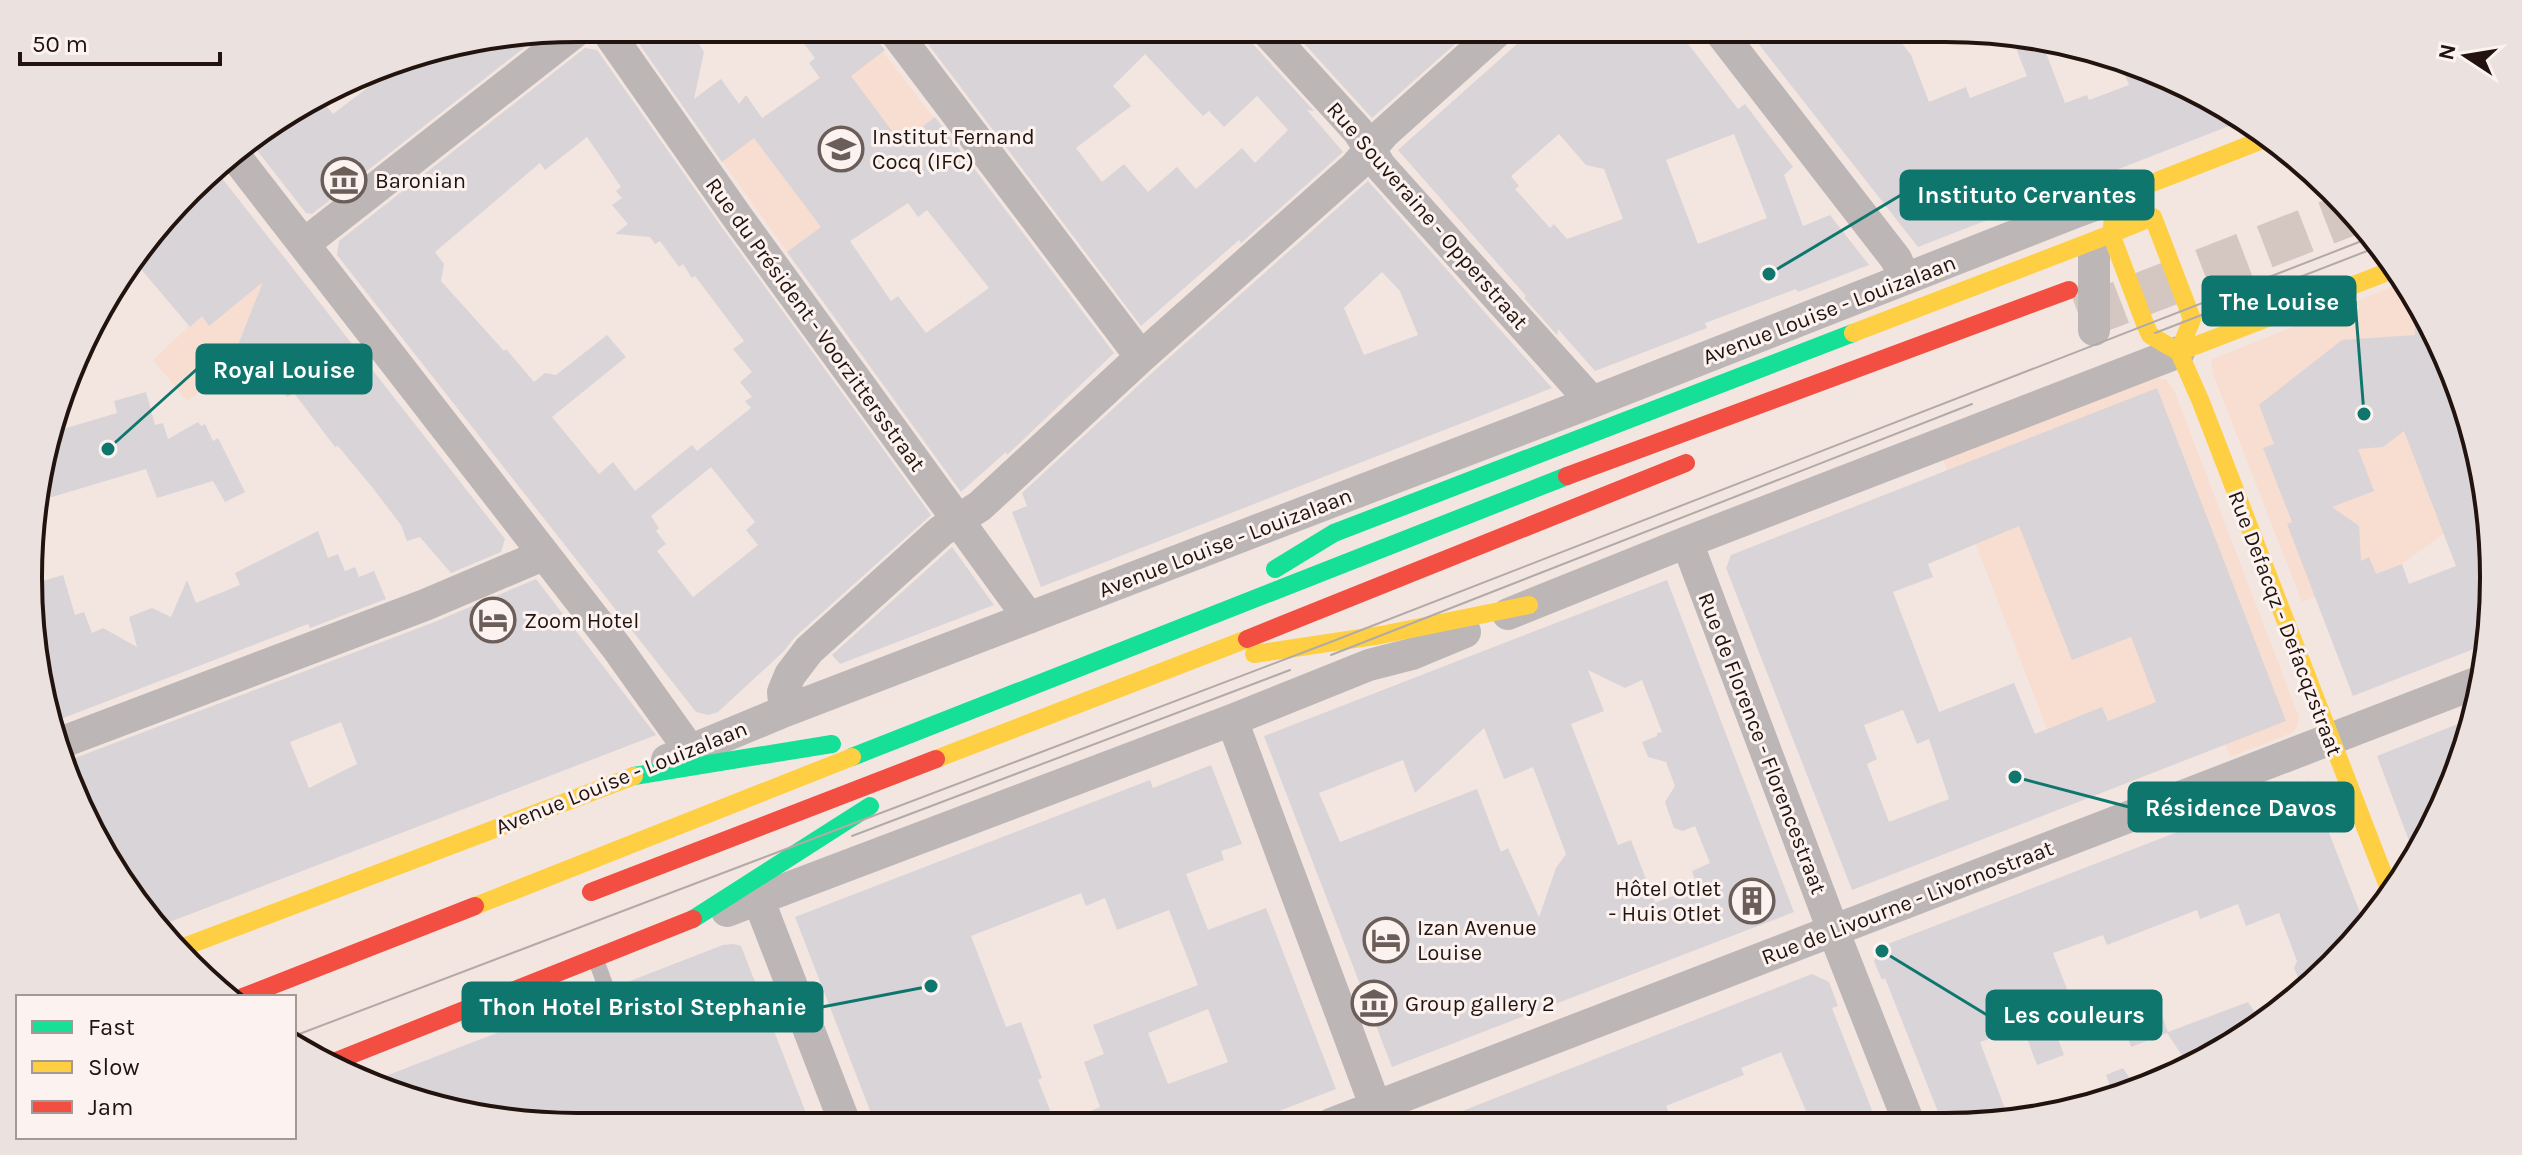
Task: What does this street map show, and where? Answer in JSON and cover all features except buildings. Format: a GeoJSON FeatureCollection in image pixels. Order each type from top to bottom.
{"type":"FeatureCollection","features":[{"type":"Feature","properties":{"kind":"main road","name":"Avenue Louise - Louizalaan"},"geometry":{"type":"LineString","coordinates":[[2116,197],[2256,142]]}},
{"type":"Feature","properties":{"kind":"main road"},"geometry":{"type":"LineString","coordinates":[[2116,197],[2111,234],[2150,335],[2179,352]]}},
{"type":"Feature","properties":{"kind":"main road"},"geometry":{"type":"LineString","coordinates":[[1174,630],[1334,533],[2153,217],[2192,319],[2179,352]]}},
{"type":"Feature","properties":{"kind":"main road"},"geometry":{"type":"LineString","coordinates":[[2179,352],[2385,273]]}},
{"type":"Feature","properties":{"kind":"main road"},"geometry":{"type":"LineString","coordinates":[[248,995],[1626,453],[2069,290]]}},
{"type":"Feature","properties":{"kind":"main road","name":"Rue Defacqz - Defacqzstraat"},"geometry":{"type":"LineString","coordinates":[[2179,352],[2386,881]]}},
{"type":"Feature","properties":{"kind":"main road"},"geometry":{"type":"LineString","coordinates":[[574,898],[1184,664],[1709,455]]}},
{"type":"Feature","properties":{"kind":"main road"},"geometry":{"type":"LineString","coordinates":[[1388,479],[1417,501]]}},
{"type":"Feature","properties":{"kind":"main road"},"geometry":{"type":"LineString","coordinates":[[1334,533],[1344,496]]}},
{"type":"Feature","properties":{"kind":"main road"},"geometry":{"type":"LineString","coordinates":[[1184,664],[1381,635],[1529,605]]}},
{"type":"Feature","properties":{"kind":"main road"},"geometry":{"type":"LineString","coordinates":[[634,776],[831,744],[893,726],[940,721]]}},
{"type":"Feature","properties":{"kind":"main road"},"geometry":{"type":"LineString","coordinates":[[342,1059],[693,919],[957,751]]}},
{"type":"Feature","properties":{"kind":"main road","name":"Avenue Louise - Louizalaan"},"geometry":{"type":"LineString","coordinates":[[189,945],[634,776]]}},
{"type":"Feature","properties":{"kind":"street"},"geometry":{"type":"LineString","coordinates":[[304,244],[562,42]]}},
{"type":"Feature","properties":{"kind":"street","name":"Rue du Président - Voorzittersstraat"},"geometry":{"type":"LineString","coordinates":[[615,42],[738,218],[1029,618]]}},
{"type":"Feature","properties":{"kind":"street"},"geometry":{"type":"LineString","coordinates":[[903,42],[1141,357]]}},
{"type":"Feature","properties":{"kind":"street","name":"Rue Souveraine - Opperstraat"},"geometry":{"type":"LineString","coordinates":[[1277,42],[1358,131],[1381,167],[1592,402]]}},
{"type":"Feature","properties":{"kind":"street"},"geometry":{"type":"LineString","coordinates":[[785,711],[783,692],[790,675],[809,650],[941,531],[980,506],[1141,357],[1355,167],[1384,133],[1485,42]]}},
{"type":"Feature","properties":{"kind":"street"},"geometry":{"type":"LineString","coordinates":[[1728,42],[1896,259],[1905,279]]}},
{"type":"Feature","properties":{"kind":"street"},"geometry":{"type":"LineString","coordinates":[[240,162],[617,648],[689,749]]}},
{"type":"Feature","properties":{"kind":"street"},"geometry":{"type":"LineString","coordinates":[[2116,197],[2153,217]]}},
{"type":"Feature","properties":{"kind":"street","name":"Avenue Louise - Louizalaan"},"geometry":{"type":"LineString","coordinates":[[634,776],[689,749],[785,711],[1592,402],[2116,197]]}},
{"type":"Feature","properties":{"kind":"street"},"geometry":{"type":"LineString","coordinates":[[693,919],[759,901],[1369,665],[1412,654],[1687,542],[2179,352]]}},
{"type":"Feature","properties":{"kind":"street","name":"Rue de Florence - Florencestraat"},"geometry":{"type":"LineString","coordinates":[[1687,542],[1905,1113]]}},
{"type":"Feature","properties":{"kind":"street"},"geometry":{"type":"LineString","coordinates":[[67,740],[411,611],[543,555]]}},
{"type":"Feature","properties":{"kind":"street","name":"Rue de Livourne - Livornostraat"},"geometry":{"type":"LineString","coordinates":[[1383,1113],[1833,930],[2469,686]]}},
{"type":"Feature","properties":{"kind":"street"},"geometry":{"type":"LineString","coordinates":[[1232,720],[1377,1113]]}},
{"type":"Feature","properties":{"kind":"street"},"geometry":{"type":"LineString","coordinates":[[759,901],[841,1113]]}},
{"type":"Feature","properties":{"kind":"lane"},"geometry":{"type":"LineString","coordinates":[[595,959],[607,990]]}},
{"type":"Feature","properties":{"kind":"shaded area","name":"Institut Fernand Cocq (IFC)"},"geometry":{"type":"Polygon","coordinates":[[[867,42],[875,42],[934,118],[931,188],[877,224],[862,208],[793,260],[717,154],[867,42]]]}},
{"type":"Feature","properties":{"kind":"shaded area"},"geometry":{"type":"Polygon","coordinates":[[[278,249],[323,307],[187,401],[153,360],[239,279],[278,249]]]}},
{"type":"Feature","properties":{"kind":"shaded area"},"geometry":{"type":"Polygon","coordinates":[[[2394,286],[2425,341],[2452,405],[2470,473],[2476,521],[2443,534],[2402,564],[2302,602],[2213,374],[2211,360],[2394,286]]]}},
{"type":"Feature","properties":{"kind":"shaded area"},"geometry":{"type":"Polygon","coordinates":[[[2157,378],[2166,379],[2174,390],[2299,717],[2292,733],[2230,757],[2177,619],[2157,702],[2108,721],[2102,708],[2047,729],[1943,459],[2049,412],[2070,411],[2157,378]]]}},
{"type":"Feature","properties":{"kind":"tunnel"},"geometry":{"type":"LineString","coordinates":[[2080,318],[2341,217]]}},
{"type":"Feature","properties":{"kind":"tram line"},"geometry":{"type":"LineString","coordinates":[[299,1034],[1328,643],[2361,241]]}},
{"type":"Feature","properties":{"kind":"tram line"},"geometry":{"type":"LineString","coordinates":[[2155,333],[2368,251]]}},
{"type":"Feature","properties":{"kind":"tram line"},"geometry":{"type":"LineString","coordinates":[[1331,655],[1972,404]]}},
{"type":"Feature","properties":{"kind":"tram line"},"geometry":{"type":"LineString","coordinates":[[852,836],[1290,670]]}},
{"type":"Feature","properties":{"kind":"traffic: fast"},"geometry":{"type":"LineString","coordinates":[[1275,569],[1334,533],[1853,333]]}},
{"type":"Feature","properties":{"kind":"traffic: fast"},"geometry":{"type":"LineString","coordinates":[[852,757],[1567,476]]}},
{"type":"Feature","properties":{"kind":"traffic: fast"},"geometry":{"type":"LineString","coordinates":[[634,776],[832,744]]}},
{"type":"Feature","properties":{"kind":"traffic: fast"},"geometry":{"type":"LineString","coordinates":[[693,919],[870,806]]}},
{"type":"Feature","properties":{"kind":"traffic: slow"},"geometry":{"type":"LineString","coordinates":[[2179,352],[2150,335],[2145,324],[2111,234],[2116,197],[2256,142]]}},
{"type":"Feature","properties":{"kind":"traffic: slow"},"geometry":{"type":"LineString","coordinates":[[2111,234],[2153,217],[2192,319],[2179,352]]}},
{"type":"Feature","properties":{"kind":"traffic: slow"},"geometry":{"type":"LineString","coordinates":[[1853,333],[2111,234]]}},
{"type":"Feature","properties":{"kind":"traffic: slow"},"geometry":{"type":"LineString","coordinates":[[2179,352],[2385,273]]}},
{"type":"Feature","properties":{"kind":"traffic: slow"},"geometry":{"type":"LineString","coordinates":[[2179,352],[2386,881]]}},
{"type":"Feature","properties":{"kind":"traffic: slow"},"geometry":{"type":"LineString","coordinates":[[1254,654],[1381,635],[1529,605]]}},
{"type":"Feature","properties":{"kind":"traffic: slow"},"geometry":{"type":"LineString","coordinates":[[936,759],[1247,639]]}},
{"type":"Feature","properties":{"kind":"traffic: slow"},"geometry":{"type":"LineString","coordinates":[[475,906],[852,757]]}},
{"type":"Feature","properties":{"kind":"traffic: slow"},"geometry":{"type":"LineString","coordinates":[[189,945],[634,776]]}},
{"type":"Feature","properties":{"kind":"traffic: jam"},"geometry":{"type":"LineString","coordinates":[[1567,476],[2069,290]]}},
{"type":"Feature","properties":{"kind":"traffic: jam"},"geometry":{"type":"LineString","coordinates":[[1247,639],[1686,463]]}},
{"type":"Feature","properties":{"kind":"traffic: jam"},"geometry":{"type":"LineString","coordinates":[[591,892],[936,759]]}},
{"type":"Feature","properties":{"kind":"traffic: jam"},"geometry":{"type":"LineString","coordinates":[[248,995],[475,906]]}},
{"type":"Feature","properties":{"kind":"traffic: jam"},"geometry":{"type":"LineString","coordinates":[[342,1059],[693,919]]}},
{"type":"Feature","properties":{"kind":"place","name":"Institut Fernand Cocq (IFC)"},"geometry":{"type":"Point","coordinates":[841,149]}},
{"type":"Feature","properties":{"kind":"place","name":"Baronian"},"geometry":{"type":"Point","coordinates":[344,180]}},
{"type":"Feature","properties":{"kind":"place","name":"Instituto Cervantes"},"geometry":{"type":"Point","coordinates":[1769,274]}},
{"type":"Feature","properties":{"kind":"place","name":"The Louise"},"geometry":{"type":"Point","coordinates":[2364,414]}},
{"type":"Feature","properties":{"kind":"place","name":"Royal Louise"},"geometry":{"type":"Point","coordinates":[108,449]}},
{"type":"Feature","properties":{"kind":"place","name":"Zoom Hotel"},"geometry":{"type":"Point","coordinates":[493,620]}},
{"type":"Feature","properties":{"kind":"place","name":"Résidence Davos"},"geometry":{"type":"Point","coordinates":[2015,777]}},
{"type":"Feature","properties":{"kind":"place","name":"Hôtel Otlet - Huis Otlet"},"geometry":{"type":"Point","coordinates":[1752,901]}},
{"type":"Feature","properties":{"kind":"place","name":"Izan Avenue Louise"},"geometry":{"type":"Point","coordinates":[1386,940]}},
{"type":"Feature","properties":{"kind":"place","name":"Les couleurs"},"geometry":{"type":"Point","coordinates":[1882,951]}},
{"type":"Feature","properties":{"kind":"place","name":"Thon Hotel Bristol Stephanie"},"geometry":{"type":"Point","coordinates":[931,986]}},
{"type":"Feature","properties":{"kind":"place","name":"Group gallery 2"},"geometry":{"type":"Point","coordinates":[1374,1003]}}]}
